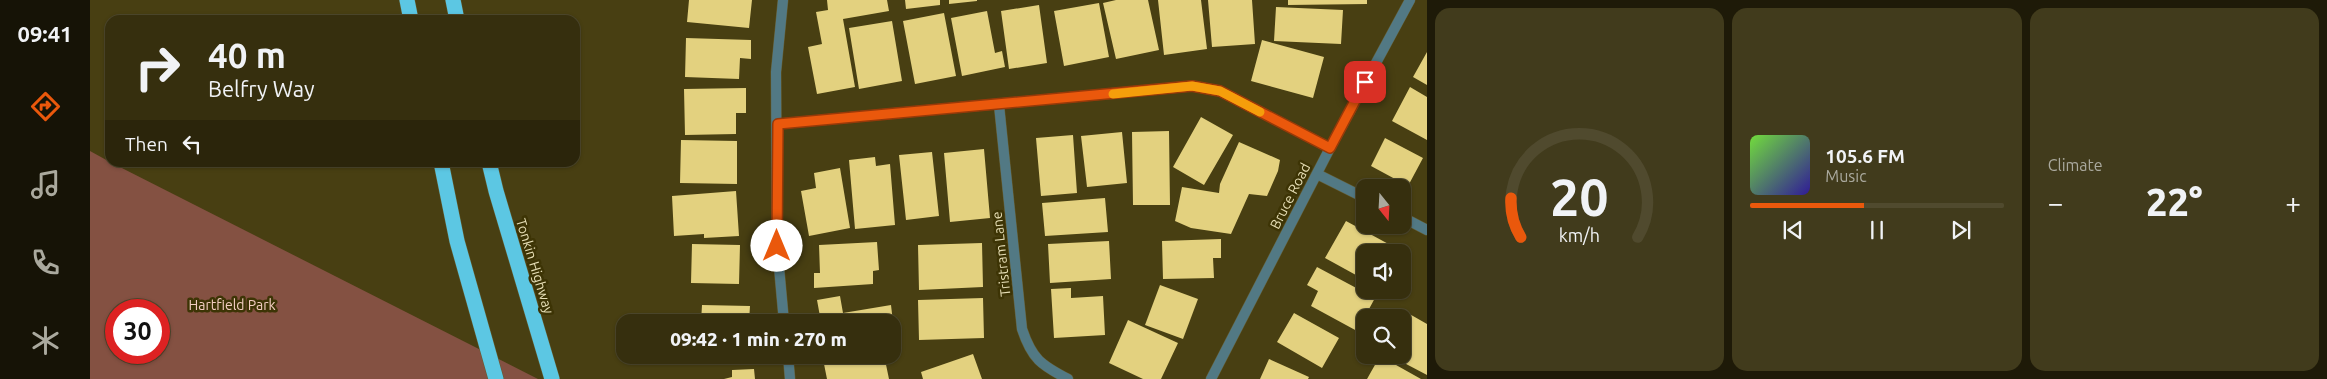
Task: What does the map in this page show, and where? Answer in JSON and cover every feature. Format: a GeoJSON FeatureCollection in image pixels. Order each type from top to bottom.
{"type":"FeatureCollection","features":[{"type":"Feature","properties":{"kind":"highway"},"geometry":{"type":"LineString","coordinates":[[407,0],[410,15]]}},
{"type":"Feature","properties":{"kind":"highway"},"geometry":{"type":"LineString","coordinates":[[453,0],[456,15]]}},
{"type":"Feature","properties":{"kind":"highway"},"geometry":{"type":"LineString","coordinates":[[442,167],[457,241],[496,379]]}},
{"type":"Feature","properties":{"kind":"highway","name":"Tonkin Highway"},"geometry":{"type":"LineString","coordinates":[[490,167],[552,379]]}},
{"type":"Feature","properties":{"kind":"street"},"geometry":{"type":"LineString","coordinates":[[783,0],[776,72],[778,124],[777,246],[783,314]]}},
{"type":"Feature","properties":{"kind":"street","name":"Bruce Road"},"geometry":{"type":"LineString","coordinates":[[1211,379],[1330,148],[1410,0]]}},
{"type":"Feature","properties":{"kind":"street"},"geometry":{"type":"LineString","coordinates":[[778,124],[1192,86],[1220,91],[1330,148]]}},
{"type":"Feature","properties":{"kind":"street","name":"Tristram Lane"},"geometry":{"type":"LineString","coordinates":[[999,105],[1022,329],[1028,347],[1044,367],[1068,379]]}},
{"type":"Feature","properties":{"kind":"street"},"geometry":{"type":"LineString","coordinates":[[1317,174],[1356,194]]}},
{"type":"Feature","properties":{"kind":"street"},"geometry":{"type":"LineString","coordinates":[[1411,222],[1427,230]]}},
{"type":"Feature","properties":{"kind":"street"},"geometry":{"type":"LineString","coordinates":[[789,364],[790,379]]}},
{"type":"Feature","properties":{"kind":"green space","name":"Hartfield Park"},"geometry":{"type":"Polygon","coordinates":[[[90,151],[105,159],[105,167],[120,167],[538,379],[90,379],[90,151]]]}},
{"type":"Feature","properties":{"kind":"building"},"geometry":{"type":"Polygon","coordinates":[[[689,0],[752,0],[749,28],[687,22],[689,0]]]}},
{"type":"Feature","properties":{"kind":"building"},"geometry":{"type":"Polygon","coordinates":[[[827,0],[887,0],[889,11],[843,19],[855,87],[817,94],[808,47],[822,44],[816,12],[828,10],[827,0]]]}},
{"type":"Feature","properties":{"kind":"building"},"geometry":{"type":"Polygon","coordinates":[[[905,0],[940,0],[940,5],[906,9],[905,0]]]}},
{"type":"Feature","properties":{"kind":"building"},"geometry":{"type":"Polygon","coordinates":[[[949,0],[977,0],[977,1],[949,4],[949,0]]]}},
{"type":"Feature","properties":{"kind":"building"},"geometry":{"type":"Polygon","coordinates":[[[1116,0],[1148,0],[1159,50],[1116,59],[1103,3],[1116,0]]]}},
{"type":"Feature","properties":{"kind":"building"},"geometry":{"type":"Polygon","coordinates":[[[1158,0],[1201,0],[1207,49],[1164,55],[1158,0]]]}},
{"type":"Feature","properties":{"kind":"building"},"geometry":{"type":"Polygon","coordinates":[[[1208,0],[1252,0],[1255,44],[1212,47],[1208,0]]]}},
{"type":"Feature","properties":{"kind":"building"},"geometry":{"type":"Polygon","coordinates":[[[1288,0],[1367,0],[1367,4],[1288,5],[1288,0]]]}},
{"type":"Feature","properties":{"kind":"building"},"geometry":{"type":"Polygon","coordinates":[[[1099,3],[1109,57],[1064,66],[1054,11],[1099,3]]]}},
{"type":"Feature","properties":{"kind":"building"},"geometry":{"type":"Polygon","coordinates":[[[1039,5],[1047,63],[1009,69],[1001,11],[1039,5]]]}},
{"type":"Feature","properties":{"kind":"building"},"geometry":{"type":"Polygon","coordinates":[[[1276,7],[1343,10],[1341,44],[1274,41],[1276,7]]]}},
{"type":"Feature","properties":{"kind":"building"},"geometry":{"type":"Polygon","coordinates":[[[987,11],[995,53],[1002,51],[1005,67],[962,76],[951,18],[987,11]]]}},
{"type":"Feature","properties":{"kind":"building"},"geometry":{"type":"Polygon","coordinates":[[[944,13],[956,76],[915,84],[903,21],[944,13]]]}},
{"type":"Feature","properties":{"kind":"building"},"geometry":{"type":"Polygon","coordinates":[[[892,21],[902,81],[859,89],[849,28],[892,21]]]}},
{"type":"Feature","properties":{"kind":"building"},"geometry":{"type":"Polygon","coordinates":[[[686,38],[751,40],[751,59],[740,58],[739,79],[685,77],[686,38]]]}},
{"type":"Feature","properties":{"kind":"building"},"geometry":{"type":"Polygon","coordinates":[[[1262,40],[1324,57],[1313,98],[1251,81],[1262,40]]]}},
{"type":"Feature","properties":{"kind":"building"},"geometry":{"type":"Polygon","coordinates":[[[1427,52],[1427,85],[1413,77],[1427,52]]]}},
{"type":"Feature","properties":{"kind":"building"},"geometry":{"type":"Polygon","coordinates":[[[1410,87],[1427,97],[1427,140],[1392,121],[1410,87]]]}},
{"type":"Feature","properties":{"kind":"building"},"geometry":{"type":"Polygon","coordinates":[[[746,88],[746,113],[736,113],[736,134],[685,135],[684,89],[746,88]]]}},
{"type":"Feature","properties":{"kind":"building"},"geometry":{"type":"Polygon","coordinates":[[[1201,117],[1233,135],[1204,185],[1173,167],[1201,117]]]}},
{"type":"Feature","properties":{"kind":"building"},"geometry":{"type":"Polygon","coordinates":[[[1169,131],[1170,205],[1133,205],[1132,132],[1169,131]]]}},
{"type":"Feature","properties":{"kind":"building"},"geometry":{"type":"Polygon","coordinates":[[[1122,132],[1127,183],[1087,187],[1081,136],[1122,132]]]}},
{"type":"Feature","properties":{"kind":"building"},"geometry":{"type":"Polygon","coordinates":[[[1073,135],[1077,193],[1041,196],[1036,138],[1073,135]]]}},
{"type":"Feature","properties":{"kind":"building"},"geometry":{"type":"Polygon","coordinates":[[[1385,138],[1423,158],[1411,180],[1395,179],[1371,166],[1385,138]]]}},
{"type":"Feature","properties":{"kind":"building"},"geometry":{"type":"Polygon","coordinates":[[[681,140],[737,141],[737,184],[680,183],[681,140]]]}},
{"type":"Feature","properties":{"kind":"building"},"geometry":{"type":"Polygon","coordinates":[[[1239,142],[1280,160],[1278,171],[1267,196],[1249,194],[1231,234],[1191,228],[1175,221],[1182,187],[1219,193],[1220,184],[1239,142]]]}},
{"type":"Feature","properties":{"kind":"building"},"geometry":{"type":"Polygon","coordinates":[[[984,149],[990,218],[950,222],[944,153],[984,149]]]}},
{"type":"Feature","properties":{"kind":"building"},"geometry":{"type":"Polygon","coordinates":[[[932,152],[939,216],[906,220],[899,155],[932,152]]]}},
{"type":"Feature","properties":{"kind":"building"},"geometry":{"type":"Polygon","coordinates":[[[875,157],[876,166],[890,164],[895,225],[855,229],[849,160],[875,157]]]}},
{"type":"Feature","properties":{"kind":"building"},"geometry":{"type":"Polygon","coordinates":[[[840,168],[850,228],[809,236],[801,191],[816,188],[814,173],[840,168]]]}},
{"type":"Feature","properties":{"kind":"building"},"geometry":{"type":"Polygon","coordinates":[[[736,191],[739,236],[704,238],[704,234],[674,236],[672,196],[736,191]]]}},
{"type":"Feature","properties":{"kind":"building"},"geometry":{"type":"Polygon","coordinates":[[[1105,198],[1108,232],[1045,236],[1042,203],[1105,198]]]}},
{"type":"Feature","properties":{"kind":"building"},"geometry":{"type":"Polygon","coordinates":[[[1346,221],[1356,226],[1356,234],[1370,234],[1388,244],[1356,244],[1356,275],[1325,258],[1346,221]]]}},
{"type":"Feature","properties":{"kind":"building"},"geometry":{"type":"Polygon","coordinates":[[[1221,239],[1221,258],[1213,258],[1214,278],[1163,279],[1162,241],[1221,239]]]}},
{"type":"Feature","properties":{"kind":"building"},"geometry":{"type":"Polygon","coordinates":[[[1109,241],[1111,279],[1050,283],[1048,244],[1109,241]]]}},
{"type":"Feature","properties":{"kind":"building"},"geometry":{"type":"Polygon","coordinates":[[[877,242],[879,270],[873,271],[873,284],[814,288],[814,273],[820,273],[819,245],[877,242]]]}},
{"type":"Feature","properties":{"kind":"building"},"geometry":{"type":"Polygon","coordinates":[[[982,243],[983,287],[919,290],[918,245],[982,243]]]}},
{"type":"Feature","properties":{"kind":"building"},"geometry":{"type":"Polygon","coordinates":[[[692,244],[740,245],[739,284],[691,283],[692,244]]]}},
{"type":"Feature","properties":{"kind":"building"},"geometry":{"type":"Polygon","coordinates":[[[1317,267],[1356,288],[1356,299],[1374,299],[1369,309],[1356,309],[1356,330],[1311,306],[1318,291],[1307,285],[1317,267]]]}},
{"type":"Feature","properties":{"kind":"building"},"geometry":{"type":"Polygon","coordinates":[[[1160,285],[1198,299],[1183,339],[1145,325],[1160,285]]]}},
{"type":"Feature","properties":{"kind":"building"},"geometry":{"type":"Polygon","coordinates":[[[1071,288],[1071,298],[1103,296],[1105,335],[1054,338],[1051,289],[1071,288]]]}},
{"type":"Feature","properties":{"kind":"building"},"geometry":{"type":"Polygon","coordinates":[[[840,296],[843,313],[891,305],[892,314],[820,314],[817,300],[840,296]]]}},
{"type":"Feature","properties":{"kind":"building"},"geometry":{"type":"Polygon","coordinates":[[[983,298],[984,338],[919,340],[918,300],[983,298]]]}},
{"type":"Feature","properties":{"kind":"building"},"geometry":{"type":"Polygon","coordinates":[[[702,305],[750,306],[750,314],[701,314],[702,305]]]}},
{"type":"Feature","properties":{"kind":"building"},"geometry":{"type":"Polygon","coordinates":[[[1294,313],[1339,338],[1322,368],[1277,342],[1294,313]]]}},
{"type":"Feature","properties":{"kind":"building"},"geometry":{"type":"Polygon","coordinates":[[[1411,315],[1427,324],[1427,375],[1406,364],[1411,364],[1411,315]]]}},
{"type":"Feature","properties":{"kind":"building"},"geometry":{"type":"Polygon","coordinates":[[[1128,320],[1178,343],[1161,379],[1143,379],[1109,363],[1128,320]]]}},
{"type":"Feature","properties":{"kind":"building"},"geometry":{"type":"Polygon","coordinates":[[[973,354],[982,379],[923,379],[921,372],[973,354]]]}},
{"type":"Feature","properties":{"kind":"building"},"geometry":{"type":"Polygon","coordinates":[[[1269,359],[1309,377],[1308,379],[1260,379],[1269,359]]]}},
{"type":"Feature","properties":{"kind":"building"},"geometry":{"type":"Polygon","coordinates":[[[824,364],[886,364],[889,379],[827,379],[824,364]]]}},
{"type":"Feature","properties":{"kind":"building"},"geometry":{"type":"Polygon","coordinates":[[[1375,364],[1394,364],[1421,379],[1367,379],[1375,364]]]}},
{"type":"Feature","properties":{"kind":"building"},"geometry":{"type":"Polygon","coordinates":[[[754,369],[755,379],[724,379],[732,377],[732,370],[754,369]]]}},
{"type":"Feature","properties":{"kind":"slow traffic"},"geometry":{"type":"LineString","coordinates":[[1113,94],[1192,86],[1220,91],[1260,112]]}},
{"type":"Feature","properties":{"kind":"route"},"geometry":{"type":"LineString","coordinates":[[777,246],[778,124],[1192,86],[1220,91],[1330,148],[1365,82]]}}]}
